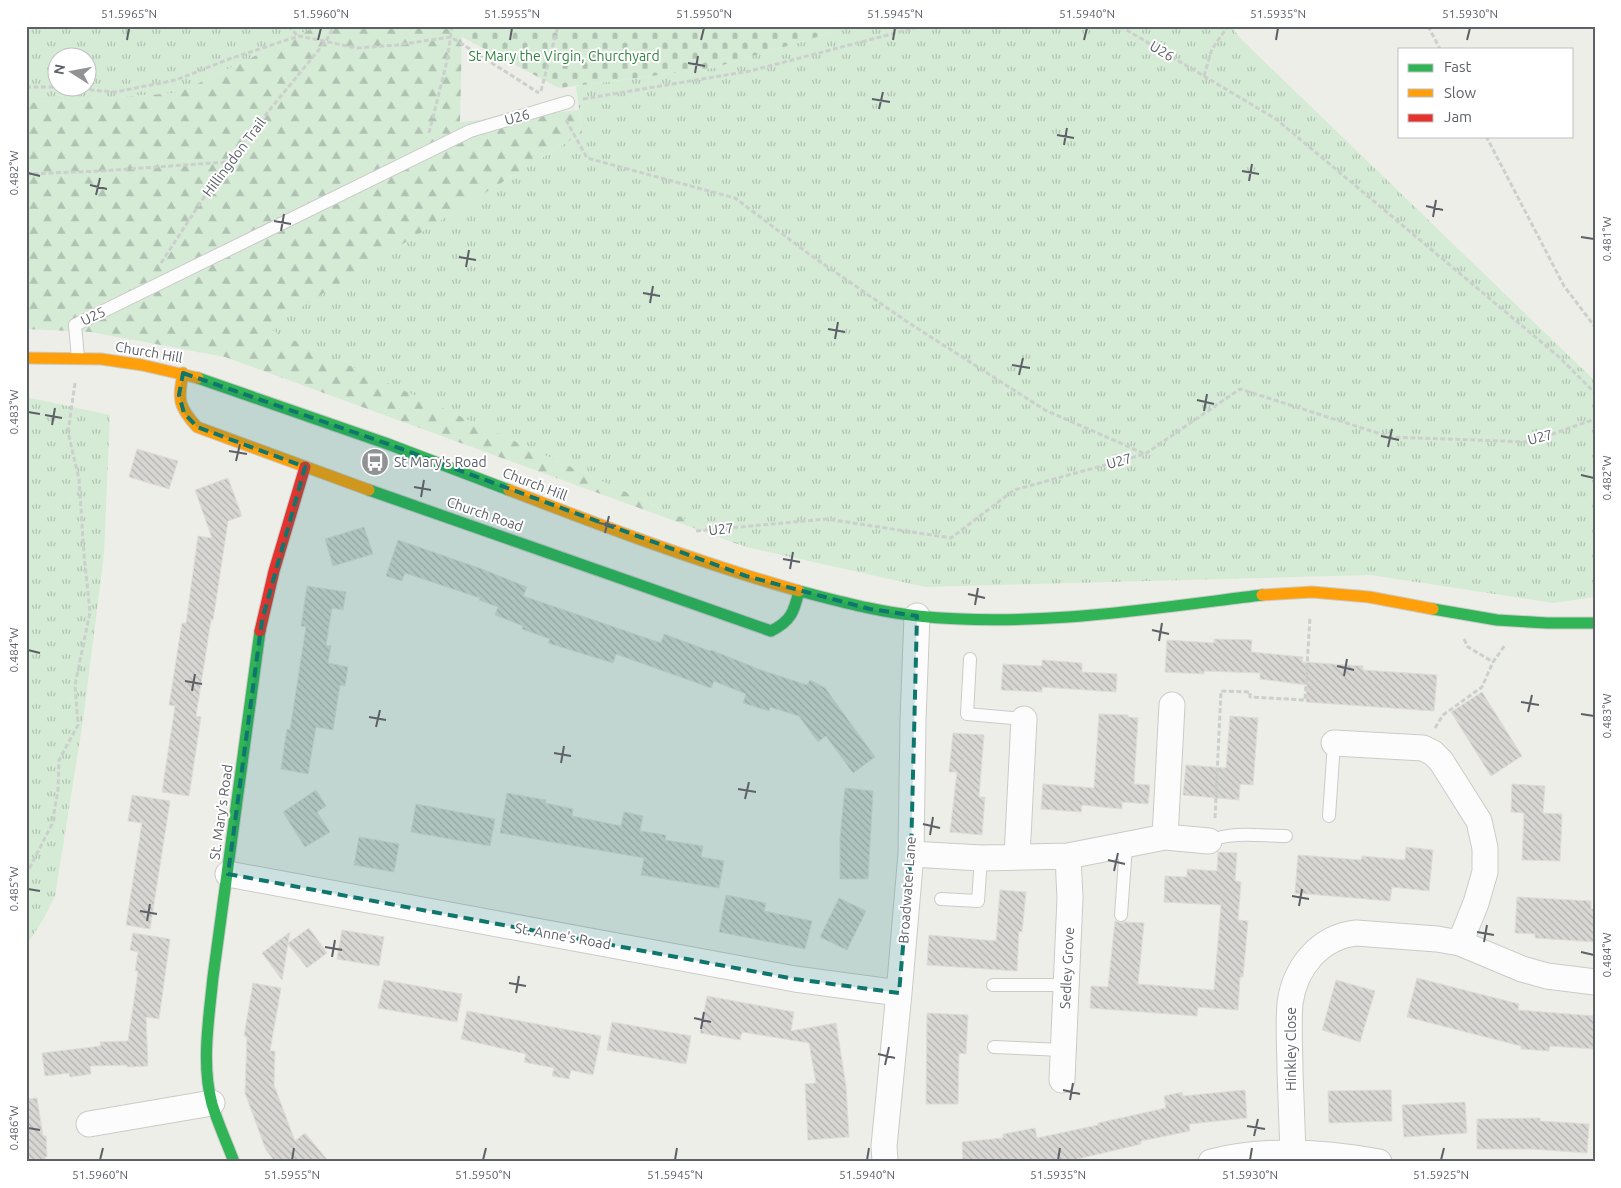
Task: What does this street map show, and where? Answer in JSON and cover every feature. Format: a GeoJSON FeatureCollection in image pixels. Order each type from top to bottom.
{"type":"FeatureCollection","features":[{"type":"Feature","properties":{"kind":"street","name":"Church Hill"},"geometry":{"type":"LineString","coordinates":[[26,358],[78,358],[142,364],[183,373],[388,444],[633,538],[799,592],[870,609],[917,616],[970,620],[1033,619],[1136,611],[1264,595],[1312,592],[1369,597],[1497,620],[1595,623]]}},
{"type":"Feature","properties":{"kind":"street","name":"Church Road"},"geometry":{"type":"LineString","coordinates":[[183,373],[179,395],[184,413],[197,427],[305,467],[772,631],[784,625],[793,613],[799,592]]}},
{"type":"Feature","properties":{"kind":"street","name":"St. Mary's Road"},"geometry":{"type":"LineString","coordinates":[[234,1162],[212,1103],[207,1066],[208,1026],[213,976],[262,620],[274,570],[305,467]]}},
{"type":"Feature","properties":{"kind":"street","name":"Broadwater Lane"},"geometry":{"type":"LineString","coordinates":[[885,1162],[884,1146],[900,993],[911,854],[917,616]]}},
{"type":"Feature","properties":{"kind":"street"},"geometry":{"type":"LineString","coordinates":[[1165,837],[1172,705]]}},
{"type":"Feature","properties":{"kind":"street"},"geometry":{"type":"LineString","coordinates":[[1017,857],[1024,719]]}},
{"type":"Feature","properties":{"kind":"street"},"geometry":{"type":"LineString","coordinates":[[1334,743],[1423,748],[1433,753],[1441,761],[1479,821],[1485,848],[1485,872],[1476,903],[1460,943]]}},
{"type":"Feature","properties":{"kind":"street"},"geometry":{"type":"LineString","coordinates":[[911,854],[981,858],[1068,856],[1165,837],[1211,840]]}},
{"type":"Feature","properties":{"kind":"street","name":"Sedley Grove"},"geometry":{"type":"LineString","coordinates":[[1062,1080],[1070,898],[1068,856]]}},
{"type":"Feature","properties":{"kind":"street","name":"St. Anne's Road"},"geometry":{"type":"LineString","coordinates":[[228,874],[795,978],[900,993]]}},
{"type":"Feature","properties":{"kind":"street","name":"Hinkley Close"},"geometry":{"type":"LineString","coordinates":[[1293,1153],[1289,1031],[1290,1002],[1296,982],[1305,964],[1316,950],[1330,941],[1344,935],[1365,934],[1437,939],[1460,943],[1522,969],[1566,979],[1595,982]]}},
{"type":"Feature","properties":{"kind":"street"},"geometry":{"type":"LineString","coordinates":[[89,1124],[212,1103]]}},
{"type":"Feature","properties":{"kind":"street"},"geometry":{"type":"LineString","coordinates":[[1221,1161],[1264,1154],[1293,1153],[1379,1162]]}},
{"type":"Feature","properties":{"kind":"lane","name":"U26"},"geometry":{"type":"LineString","coordinates":[[141,293],[423,155],[470,130],[563,103]]}},
{"type":"Feature","properties":{"kind":"lane","name":"U25"},"geometry":{"type":"LineString","coordinates":[[78,358],[75,325],[141,293]]}},
{"type":"Feature","properties":{"kind":"lane"},"geometry":{"type":"LineString","coordinates":[[970,659],[967,714],[1024,719]]}},
{"type":"Feature","properties":{"kind":"lane"},"geometry":{"type":"LineString","coordinates":[[1329,816],[1334,743]]}},
{"type":"Feature","properties":{"kind":"lane"},"geometry":{"type":"LineString","coordinates":[[1211,840],[1231,835],[1286,836]]}},
{"type":"Feature","properties":{"kind":"lane"},"geometry":{"type":"LineString","coordinates":[[1121,915],[1126,846]]}},
{"type":"Feature","properties":{"kind":"lane"},"geometry":{"type":"LineString","coordinates":[[941,899],[978,901],[981,858]]}},
{"type":"Feature","properties":{"kind":"lane"},"geometry":{"type":"LineString","coordinates":[[993,985],[1066,985]]}},
{"type":"Feature","properties":{"kind":"lane"},"geometry":{"type":"LineString","coordinates":[[994,1047],[1064,1050]]}},
{"type":"Feature","properties":{"kind":"path"},"geometry":{"type":"LineString","coordinates":[[288,26],[299,36]]}},
{"type":"Feature","properties":{"kind":"path","name":"Hillingdon Trail"},"geometry":{"type":"LineString","coordinates":[[141,293],[227,162],[326,41],[334,26]]}},
{"type":"Feature","properties":{"kind":"path"},"geometry":{"type":"LineString","coordinates":[[423,155],[448,61],[452,26]]}},
{"type":"Feature","properties":{"kind":"path"},"geometry":{"type":"LineString","coordinates":[[98,91],[114,92],[176,80],[229,59],[299,36],[357,48],[397,45],[451,37],[541,94],[558,26]]}},
{"type":"Feature","properties":{"kind":"path"},"geometry":{"type":"LineString","coordinates":[[922,26],[750,71],[563,103],[587,158],[735,198],[809,254],[909,323],[1045,410],[1145,454]]}},
{"type":"Feature","properties":{"kind":"path","name":"U26"},"geometry":{"type":"LineString","coordinates":[[1120,26],[1276,119],[1558,356],[1595,393]]}},
{"type":"Feature","properties":{"kind":"path"},"geometry":{"type":"LineString","coordinates":[[1204,76],[1212,49],[1228,26]]}},
{"type":"Feature","properties":{"kind":"path"},"geometry":{"type":"LineString","coordinates":[[1428,26],[1439,48]]}},
{"type":"Feature","properties":{"kind":"path"},"geometry":{"type":"LineString","coordinates":[[26,86],[48,86]]}},
{"type":"Feature","properties":{"kind":"path"},"geometry":{"type":"LineString","coordinates":[[1487,138],[1564,286],[1595,327]]}},
{"type":"Feature","properties":{"kind":"path"},"geometry":{"type":"LineString","coordinates":[[26,174],[227,162]]}},
{"type":"Feature","properties":{"kind":"path"},"geometry":{"type":"LineString","coordinates":[[26,875],[52,824],[58,790],[59,760],[78,725],[75,685],[90,612],[79,479],[68,432],[78,358]]}},
{"type":"Feature","properties":{"kind":"path","name":"U27"},"geometry":{"type":"LineString","coordinates":[[692,532],[827,518],[951,538],[1014,490],[1145,454],[1240,389],[1390,437],[1530,442],[1595,419]]}},
{"type":"Feature","properties":{"kind":"path"},"geometry":{"type":"LineString","coordinates":[[1211,840],[1222,691],[1250,692],[1250,697],[1305,700],[1312,592]]}},
{"type":"Feature","properties":{"kind":"path"},"geometry":{"type":"LineString","coordinates":[[1464,639],[1468,647],[1493,662]]}},
{"type":"Feature","properties":{"kind":"path"},"geometry":{"type":"LineString","coordinates":[[1423,748],[1443,715],[1482,687],[1493,662],[1506,643]]}},
{"type":"Feature","properties":{"kind":"highlighted area"},"geometry":{"type":"Polygon","coordinates":[[[183,373],[388,444],[746,576],[870,609],[917,616],[911,854],[899,993],[795,979],[228,874],[262,620],[305,467],[197,427],[184,413],[179,395],[183,373]]]}},
{"type":"Feature","properties":{"kind":"green space"},"geometry":{"type":"Polygon","coordinates":[[[26,26],[317,26],[178,93],[26,103],[26,26]]]}},
{"type":"Feature","properties":{"kind":"green space"},"geometry":{"type":"Polygon","coordinates":[[[317,26],[464,26],[462,37],[460,122],[579,110],[582,133],[267,328],[746,547],[225,357],[91,332],[26,329],[26,103],[178,93],[317,26]]]}},
{"type":"Feature","properties":{"kind":"green space","name":"St Mary the Virgin, Churchyard"},"geometry":{"type":"Polygon","coordinates":[[[464,26],[854,26],[713,68],[559,88],[462,37],[464,26]]]}},
{"type":"Feature","properties":{"kind":"green space"},"geometry":{"type":"Polygon","coordinates":[[[854,26],[1231,26],[1241,39],[1595,381],[1595,597],[1553,603],[1370,575],[925,587],[746,547],[266,328],[582,133],[576,86],[713,68],[854,26]]]}},
{"type":"Feature","properties":{"kind":"green space"},"geometry":{"type":"Polygon","coordinates":[[[26,397],[110,415],[104,554],[83,721],[55,896],[44,918],[26,946],[26,397]]]}},
{"type":"Feature","properties":{"kind":"building"},"geometry":{"type":"Polygon","coordinates":[[[137,449],[178,461],[169,489],[129,477],[137,449]]]}},
{"type":"Feature","properties":{"kind":"building"},"geometry":{"type":"Polygon","coordinates":[[[228,478],[242,516],[228,521],[196,716],[201,717],[189,796],[162,792],[175,706],[169,705],[182,623],[186,623],[198,536],[212,538],[195,490],[228,478]]]}},
{"type":"Feature","properties":{"kind":"building"},"geometry":{"type":"Polygon","coordinates":[[[364,527],[373,554],[333,566],[325,539],[364,527]]]}},
{"type":"Feature","properties":{"kind":"building"},"geometry":{"type":"Polygon","coordinates":[[[398,540],[482,569],[527,587],[523,596],[661,643],[664,634],[807,685],[810,680],[825,688],[875,757],[853,773],[826,736],[818,742],[799,716],[770,707],[769,711],[743,703],[746,694],[714,681],[711,688],[616,654],[613,663],[548,643],[550,639],[522,629],[523,626],[495,615],[498,607],[479,600],[480,598],[405,573],[402,581],[386,576],[398,540]]]}},
{"type":"Feature","properties":{"kind":"building"},"geometry":{"type":"Polygon","coordinates":[[[307,586],[346,592],[343,610],[332,608],[326,645],[331,646],[328,663],[348,667],[345,686],[340,685],[333,730],[316,727],[308,774],[281,769],[287,729],[290,730],[306,627],[301,626],[307,586]]]}},
{"type":"Feature","properties":{"kind":"building"},"geometry":{"type":"Polygon","coordinates":[[[1214,639],[1252,640],[1251,652],[1303,657],[1302,662],[1363,666],[1363,670],[1437,675],[1434,711],[1306,702],[1307,685],[1260,679],[1260,673],[1204,671],[1204,674],[1165,672],[1167,640],[1214,643],[1214,639]]]}},
{"type":"Feature","properties":{"kind":"building"},"geometry":{"type":"Polygon","coordinates":[[[1042,660],[1082,663],[1082,672],[1117,674],[1116,692],[1042,687],[1042,692],[1001,690],[1003,664],[1042,666],[1042,660]]]}},
{"type":"Feature","properties":{"kind":"building"},"geometry":{"type":"Polygon","coordinates":[[[1482,692],[1522,756],[1491,776],[1451,712],[1482,692]]]}},
{"type":"Feature","properties":{"kind":"building"},"geometry":{"type":"Polygon","coordinates":[[[1099,714],[1128,715],[1128,717],[1138,718],[1134,784],[1150,785],[1148,804],[1122,802],[1122,809],[1082,805],[1081,812],[1041,809],[1043,784],[1094,788],[1099,714]]]}},
{"type":"Feature","properties":{"kind":"building"},"geometry":{"type":"Polygon","coordinates":[[[1230,716],[1258,718],[1253,785],[1240,784],[1239,800],[1183,795],[1186,765],[1226,768],[1230,716]]]}},
{"type":"Feature","properties":{"kind":"building"},"geometry":{"type":"Polygon","coordinates":[[[953,733],[984,735],[979,797],[985,797],[982,835],[950,832],[957,772],[949,772],[953,733]]]}},
{"type":"Feature","properties":{"kind":"building"},"geometry":{"type":"Polygon","coordinates":[[[1512,784],[1545,786],[1543,813],[1562,814],[1560,861],[1522,860],[1524,813],[1511,812],[1512,784]]]}},
{"type":"Feature","properties":{"kind":"building"},"geometry":{"type":"Polygon","coordinates":[[[845,788],[873,791],[868,879],[840,879],[840,838],[845,788]]]}},
{"type":"Feature","properties":{"kind":"building"},"geometry":{"type":"Polygon","coordinates":[[[316,790],[326,806],[317,812],[330,832],[305,847],[283,812],[316,790]]]}},
{"type":"Feature","properties":{"kind":"building"},"geometry":{"type":"Polygon","coordinates":[[[507,793],[546,800],[545,803],[573,809],[572,816],[621,826],[624,812],[643,816],[640,831],[666,835],[665,840],[703,846],[701,857],[724,861],[719,888],[641,875],[644,858],[500,833],[507,793]]]}},
{"type":"Feature","properties":{"kind":"building"},"geometry":{"type":"Polygon","coordinates":[[[132,795],[170,801],[150,929],[126,925],[142,823],[128,821],[132,795]]]}},
{"type":"Feature","properties":{"kind":"building"},"geometry":{"type":"Polygon","coordinates":[[[416,804],[495,819],[490,846],[411,832],[416,804]]]}},
{"type":"Feature","properties":{"kind":"building"},"geometry":{"type":"Polygon","coordinates":[[[359,837],[399,844],[394,872],[354,865],[359,837]]]}},
{"type":"Feature","properties":{"kind":"building"},"geometry":{"type":"Polygon","coordinates":[[[1406,847],[1433,850],[1429,891],[1392,887],[1390,901],[1295,893],[1298,855],[1361,860],[1362,856],[1405,860],[1406,847]]]}},
{"type":"Feature","properties":{"kind":"building"},"geometry":{"type":"Polygon","coordinates":[[[1218,852],[1237,853],[1235,881],[1241,882],[1238,920],[1248,921],[1243,977],[1240,977],[1238,1010],[1198,1007],[1197,1016],[1090,1008],[1091,986],[1108,987],[1115,921],[1120,923],[1144,923],[1138,984],[1214,990],[1221,905],[1164,902],[1165,876],[1187,877],[1187,869],[1217,871],[1218,852]]]}},
{"type":"Feature","properties":{"kind":"building"},"geometry":{"type":"Polygon","coordinates":[[[1000,890],[1026,892],[1022,932],[1019,931],[1017,971],[927,965],[929,935],[996,941],[1000,890]]]}},
{"type":"Feature","properties":{"kind":"building"},"geometry":{"type":"Polygon","coordinates":[[[726,895],[766,903],[764,911],[812,921],[805,949],[719,932],[726,895]]]}},
{"type":"Feature","properties":{"kind":"building"},"geometry":{"type":"Polygon","coordinates":[[[1517,897],[1591,901],[1591,909],[1595,909],[1595,942],[1535,938],[1535,934],[1515,933],[1517,897]]]}},
{"type":"Feature","properties":{"kind":"building"},"geometry":{"type":"Polygon","coordinates":[[[839,898],[866,911],[847,950],[820,937],[839,898]]]}},
{"type":"Feature","properties":{"kind":"building"},"geometry":{"type":"Polygon","coordinates":[[[309,928],[327,953],[307,968],[288,944],[282,980],[262,953],[290,932],[288,943],[309,928]]]}},
{"type":"Feature","properties":{"kind":"building"},"geometry":{"type":"Polygon","coordinates":[[[342,930],[384,937],[379,966],[337,959],[342,930]]]}},
{"type":"Feature","properties":{"kind":"building"},"geometry":{"type":"Polygon","coordinates":[[[133,933],[170,939],[159,1019],[146,1017],[148,1066],[90,1066],[91,1074],[70,1077],[69,1073],[45,1076],[42,1053],[101,1046],[100,1042],[128,1041],[138,971],[135,971],[138,952],[130,950],[133,933]]]}},
{"type":"Feature","properties":{"kind":"building"},"geometry":{"type":"Polygon","coordinates":[[[1417,978],[1519,1004],[1518,1010],[1595,1016],[1595,1049],[1550,1046],[1549,1051],[1521,1049],[1521,1046],[1407,1017],[1417,978]]]}},
{"type":"Feature","properties":{"kind":"building"},"geometry":{"type":"Polygon","coordinates":[[[384,980],[462,994],[457,1022],[378,1008],[384,980]]]}},
{"type":"Feature","properties":{"kind":"building"},"geometry":{"type":"Polygon","coordinates":[[[1336,980],[1375,991],[1360,1042],[1322,1030],[1336,980]]]}},
{"type":"Feature","properties":{"kind":"building"},"geometry":{"type":"Polygon","coordinates":[[[253,983],[281,988],[270,1051],[275,1051],[274,1085],[295,1141],[305,1133],[329,1162],[270,1162],[273,1159],[266,1150],[245,1093],[247,1037],[244,1036],[253,983]]]}},
{"type":"Feature","properties":{"kind":"building"},"geometry":{"type":"Polygon","coordinates":[[[707,996],[794,1012],[791,1031],[836,1023],[846,1086],[849,1137],[808,1140],[805,1084],[816,1083],[809,1043],[742,1032],[740,1040],[700,1033],[707,996]]]}},
{"type":"Feature","properties":{"kind":"building"},"geometry":{"type":"Polygon","coordinates":[[[467,1011],[601,1036],[593,1075],[571,1070],[569,1079],[552,1076],[554,1068],[524,1062],[526,1054],[461,1039],[467,1011]]]}},
{"type":"Feature","properties":{"kind":"building"},"geometry":{"type":"Polygon","coordinates":[[[927,1013],[968,1015],[966,1054],[959,1053],[958,1104],[926,1104],[927,1013]]]}},
{"type":"Feature","properties":{"kind":"building"},"geometry":{"type":"Polygon","coordinates":[[[612,1022],[691,1036],[686,1064],[607,1050],[612,1022]]]}},
{"type":"Feature","properties":{"kind":"building"},"geometry":{"type":"Polygon","coordinates":[[[1245,1090],[1247,1118],[1189,1124],[1190,1131],[1141,1141],[1141,1144],[1065,1162],[963,1162],[962,1142],[1003,1138],[1003,1134],[1035,1128],[1037,1138],[1166,1108],[1164,1096],[1182,1092],[1183,1096],[1245,1090]]]}},
{"type":"Feature","properties":{"kind":"building"},"geometry":{"type":"Polygon","coordinates":[[[1391,1090],[1392,1121],[1329,1123],[1328,1091],[1391,1090]]]}},
{"type":"Feature","properties":{"kind":"building"},"geometry":{"type":"Polygon","coordinates":[[[37,1098],[43,1136],[46,1136],[47,1157],[45,1157],[45,1162],[26,1162],[26,1099],[37,1098]]]}},
{"type":"Feature","properties":{"kind":"building"},"geometry":{"type":"Polygon","coordinates":[[[1465,1102],[1467,1133],[1404,1137],[1402,1105],[1465,1102]]]}},
{"type":"Feature","properties":{"kind":"building"},"geometry":{"type":"Polygon","coordinates":[[[1540,1118],[1540,1121],[1589,1124],[1587,1153],[1532,1149],[1477,1149],[1477,1119],[1540,1118]]]}},
{"type":"Feature","properties":{"kind":"traffic: fast"},"geometry":{"type":"LineString","coordinates":[[198,378],[388,444],[509,490]]}},
{"type":"Feature","properties":{"kind":"traffic: fast"},"geometry":{"type":"LineString","coordinates":[[369,490],[771,631],[791,615],[799,591]]}},
{"type":"Feature","properties":{"kind":"traffic: fast"},"geometry":{"type":"LineString","coordinates":[[799,591],[888,612],[961,619],[1004,620],[1134,611],[1262,595]]}},
{"type":"Feature","properties":{"kind":"traffic: fast"},"geometry":{"type":"LineString","coordinates":[[1433,609],[1497,620],[1595,623]]}},
{"type":"Feature","properties":{"kind":"traffic: fast"},"geometry":{"type":"LineString","coordinates":[[234,1162],[212,1104],[206,1057],[213,977],[260,631]]}},
{"type":"Feature","properties":{"kind":"traffic: slow"},"geometry":{"type":"LineString","coordinates":[[26,358],[101,359],[142,365],[198,378]]}},
{"type":"Feature","properties":{"kind":"traffic: slow"},"geometry":{"type":"LineString","coordinates":[[183,373],[180,390],[181,402],[186,414],[197,427],[369,490]]}},
{"type":"Feature","properties":{"kind":"traffic: slow"},"geometry":{"type":"LineString","coordinates":[[509,490],[617,531],[799,591]]}},
{"type":"Feature","properties":{"kind":"traffic: slow"},"geometry":{"type":"LineString","coordinates":[[1262,595],[1312,592],[1369,597],[1433,609]]}},
{"type":"Feature","properties":{"kind":"traffic: jam"},"geometry":{"type":"LineString","coordinates":[[260,631],[274,571],[305,467]]}},
{"type":"Feature","properties":{"kind":"place","name":"St Mary's Road"},"geometry":{"type":"Point","coordinates":[375,462]}}]}
